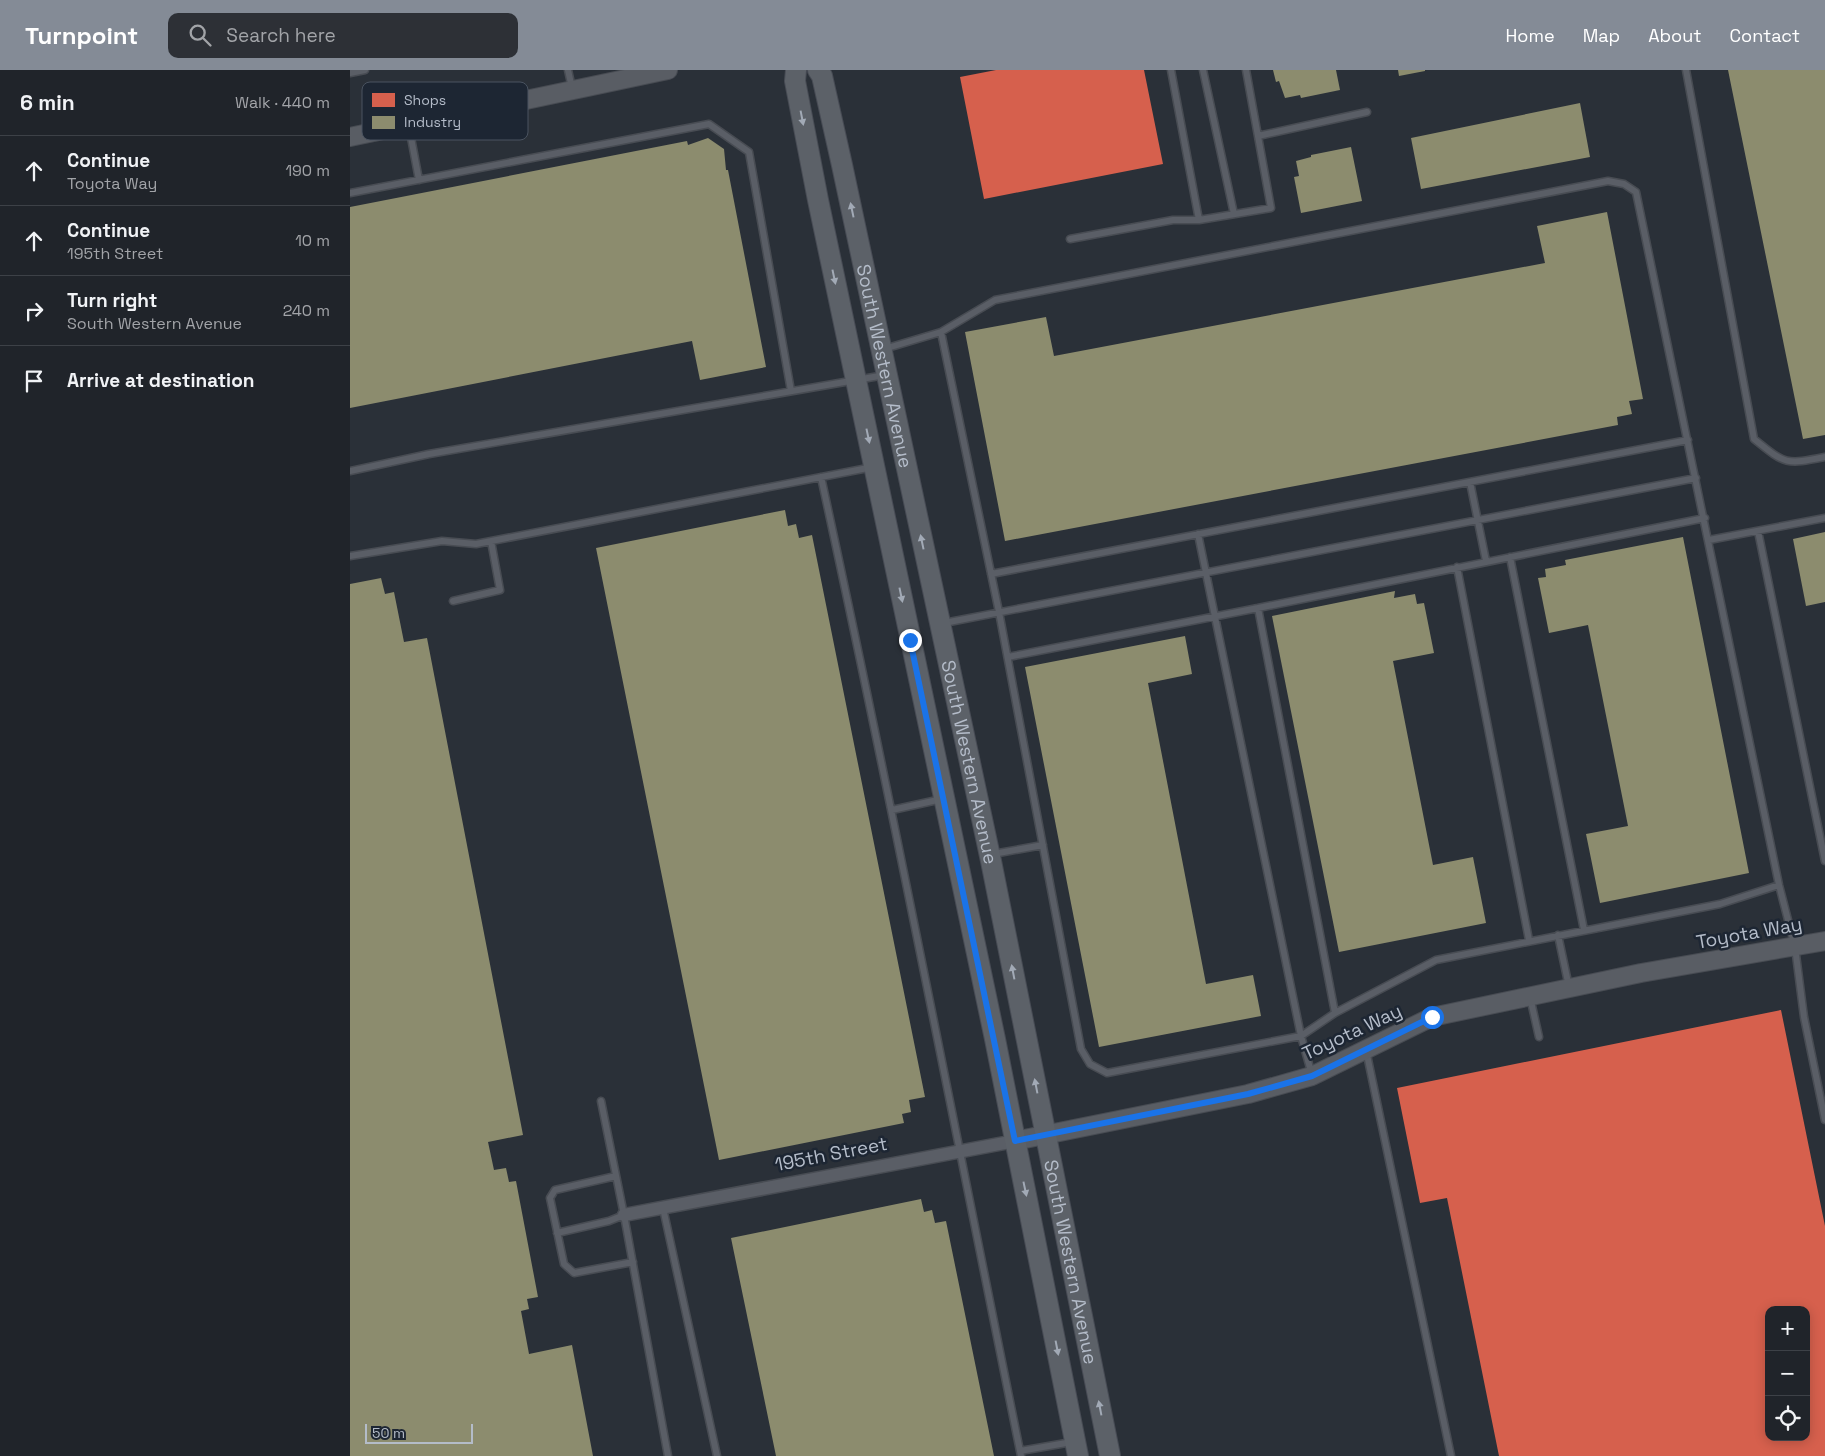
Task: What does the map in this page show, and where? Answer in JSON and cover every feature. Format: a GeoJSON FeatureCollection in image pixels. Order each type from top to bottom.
{"type":"FeatureCollection","features":[{"type":"Feature","properties":{"kind":"main road","name":"South Western Avenue"},"geometry":{"type":"LineString","coordinates":[[796,70],[795,81],[798,99],[1015,1141],[1077,1449]]}},
{"type":"Feature","properties":{"kind":"main road","name":"South Western Avenue"},"geometry":{"type":"LineString","coordinates":[[818,70],[822,76],[834,129],[989,855],[1110,1456]]}},
{"type":"Feature","properties":{"kind":"street"},"geometry":{"type":"LineString","coordinates":[[528,100],[668,70]]}},
{"type":"Feature","properties":{"kind":"street","name":"Toyota Way"},"geometry":{"type":"LineString","coordinates":[[1045,1134],[1248,1094],[1312,1076],[1432,1017],[1641,973],[1825,941]]}},
{"type":"Feature","properties":{"kind":"street","name":"195th Street"},"geometry":{"type":"LineString","coordinates":[[624,1216],[1045,1134]]}},
{"type":"Feature","properties":{"kind":"lane"},"geometry":{"type":"LineString","coordinates":[[350,73],[365,70]]}},
{"type":"Feature","properties":{"kind":"lane"},"geometry":{"type":"LineString","coordinates":[[568,70],[573,90]]}},
{"type":"Feature","properties":{"kind":"lane"},"geometry":{"type":"LineString","coordinates":[[1171,70],[1199,220]]}},
{"type":"Feature","properties":{"kind":"lane"},"geometry":{"type":"LineString","coordinates":[[1203,70],[1234,214]]}},
{"type":"Feature","properties":{"kind":"lane"},"geometry":{"type":"LineString","coordinates":[[1070,239],[1172,220],[1199,220],[1271,208],[1246,70]]}},
{"type":"Feature","properties":{"kind":"lane"},"geometry":{"type":"LineString","coordinates":[[1686,70],[1754,439],[1781,460],[1793,463],[1825,457]]}},
{"type":"Feature","properties":{"kind":"lane"},"geometry":{"type":"LineString","coordinates":[[1258,136],[1367,112]]}},
{"type":"Feature","properties":{"kind":"lane"},"geometry":{"type":"LineString","coordinates":[[350,193],[709,124],[749,152],[791,391]]}},
{"type":"Feature","properties":{"kind":"lane"},"geometry":{"type":"LineString","coordinates":[[412,140],[419,180]]}},
{"type":"Feature","properties":{"kind":"lane"},"geometry":{"type":"LineString","coordinates":[[881,350],[941,332],[995,300],[1608,181],[1624,184],[1636,192],[1705,518],[1779,885],[1795,947],[1804,1017],[1825,1120]]}},
{"type":"Feature","properties":{"kind":"lane"},"geometry":{"type":"LineString","coordinates":[[941,332],[1008,657],[1081,1049],[1090,1064],[1107,1073],[1300,1036],[1335,1013],[1436,960],[1529,940],[1720,904],[1779,885]]}},
{"type":"Feature","properties":{"kind":"lane"},"geometry":{"type":"LineString","coordinates":[[350,471],[429,454],[887,375]]}},
{"type":"Feature","properties":{"kind":"lane"},"geometry":{"type":"LineString","coordinates":[[991,574],[1688,440]]}},
{"type":"Feature","properties":{"kind":"lane"},"geometry":{"type":"LineString","coordinates":[[350,556],[442,541],[476,544],[874,467]]}},
{"type":"Feature","properties":{"kind":"lane"},"geometry":{"type":"LineString","coordinates":[[822,477],[892,810],[1021,1454],[1077,1449]]}},
{"type":"Feature","properties":{"kind":"lane"},"geometry":{"type":"LineString","coordinates":[[939,624],[1696,478]]}},
{"type":"Feature","properties":{"kind":"lane"},"geometry":{"type":"LineString","coordinates":[[1470,482],[1486,561]]}},
{"type":"Feature","properties":{"kind":"lane"},"geometry":{"type":"LineString","coordinates":[[1008,657],[1705,518]]}},
{"type":"Feature","properties":{"kind":"lane"},"geometry":{"type":"LineString","coordinates":[[1709,540],[1825,518]]}},
{"type":"Feature","properties":{"kind":"lane"},"geometry":{"type":"LineString","coordinates":[[1758,531],[1825,861]]}},
{"type":"Feature","properties":{"kind":"lane"},"geometry":{"type":"LineString","coordinates":[[1198,534],[1300,1036],[1312,1076]]}},
{"type":"Feature","properties":{"kind":"lane"},"geometry":{"type":"LineString","coordinates":[[453,601],[500,590],[491,541]]}},
{"type":"Feature","properties":{"kind":"lane"},"geometry":{"type":"LineString","coordinates":[[1510,557],[1584,930]]}},
{"type":"Feature","properties":{"kind":"lane"},"geometry":{"type":"LineString","coordinates":[[1457,567],[1529,940]]}},
{"type":"Feature","properties":{"kind":"lane"},"geometry":{"type":"LineString","coordinates":[[1258,608],[1335,1013]]}},
{"type":"Feature","properties":{"kind":"lane"},"geometry":{"type":"LineString","coordinates":[[892,810],[943,799]]}},
{"type":"Feature","properties":{"kind":"lane"},"geometry":{"type":"LineString","coordinates":[[989,855],[1043,845]]}},
{"type":"Feature","properties":{"kind":"lane"},"geometry":{"type":"LineString","coordinates":[[1558,935],[1569,988]]}},
{"type":"Feature","properties":{"kind":"lane"},"geometry":{"type":"LineString","coordinates":[[1530,997],[1539,1037]]}},
{"type":"Feature","properties":{"kind":"lane"},"geometry":{"type":"LineString","coordinates":[[1366,1049],[1451,1456]]}},
{"type":"Feature","properties":{"kind":"lane"},"geometry":{"type":"LineString","coordinates":[[601,1101],[633,1262],[668,1456]]}},
{"type":"Feature","properties":{"kind":"lane"},"geometry":{"type":"LineString","coordinates":[[616,1176],[555,1190],[550,1198],[564,1264],[574,1273],[633,1262]]}},
{"type":"Feature","properties":{"kind":"lane"},"geometry":{"type":"LineString","coordinates":[[663,1208],[717,1456]]}},
{"type":"Feature","properties":{"kind":"lane"},"geometry":{"type":"LineString","coordinates":[[557,1233],[624,1216]]}},
{"type":"Feature","properties":{"kind":"building: Shops"},"geometry":{"type":"Polygon","coordinates":[[[996,70],[1144,70],[1163,164],[984,199],[960,77],[996,70]]]}},
{"type":"Feature","properties":{"kind":"building: Shops"},"geometry":{"type":"Polygon","coordinates":[[[1781,1010],[1825,1226],[1825,1456],[1499,1456],[1447,1198],[1420,1203],[1397,1088],[1781,1010]]]}},
{"type":"Feature","properties":{"kind":"building: Industry"},"geometry":{"type":"Polygon","coordinates":[[[1273,70],[1336,70],[1340,90],[1301,98],[1300,95],[1285,98],[1279,81],[1276,82],[1273,70]]]}},
{"type":"Feature","properties":{"kind":"building: Industry"},"geometry":{"type":"Polygon","coordinates":[[[1398,70],[1425,70],[1425,71],[1399,76],[1398,70]]]}},
{"type":"Feature","properties":{"kind":"building: Industry"},"geometry":{"type":"Polygon","coordinates":[[[1728,70],[1825,70],[1825,435],[1803,439],[1728,70]]]}},
{"type":"Feature","properties":{"kind":"building: Industry"},"geometry":{"type":"Polygon","coordinates":[[[1580,103],[1590,157],[1421,189],[1411,138],[1580,103]]]}},
{"type":"Feature","properties":{"kind":"building: Industry"},"geometry":{"type":"Polygon","coordinates":[[[708,138],[724,149],[726,170],[728,170],[766,367],[700,380],[692,341],[350,408],[350,207],[687,141],[688,145],[708,138]]]}},
{"type":"Feature","properties":{"kind":"building: Industry"},"geometry":{"type":"Polygon","coordinates":[[[1351,147],[1362,201],[1301,213],[1294,177],[1299,176],[1296,161],[1311,157],[1311,155],[1351,147]]]}},
{"type":"Feature","properties":{"kind":"building: Industry"},"geometry":{"type":"Polygon","coordinates":[[[1607,212],[1643,399],[1629,401],[1632,414],[1617,417],[1618,425],[1005,541],[965,332],[1046,317],[1054,356],[1545,263],[1537,226],[1607,212]]]}},
{"type":"Feature","properties":{"kind":"building: Industry"},"geometry":{"type":"Polygon","coordinates":[[[785,510],[788,526],[796,524],[799,538],[812,535],[925,1097],[909,1100],[911,1112],[902,1114],[904,1123],[719,1160],[596,548],[785,510]]]}},
{"type":"Feature","properties":{"kind":"building: Industry"},"geometry":{"type":"Polygon","coordinates":[[[1825,532],[1825,602],[1806,606],[1793,539],[1825,532]]]}},
{"type":"Feature","properties":{"kind":"building: Industry"},"geometry":{"type":"Polygon","coordinates":[[[1683,537],[1749,873],[1600,903],[1586,834],[1628,826],[1588,625],[1549,633],[1538,578],[1546,577],[1545,569],[1566,565],[1565,560],[1683,537]]]}},
{"type":"Feature","properties":{"kind":"building: Industry"},"geometry":{"type":"Polygon","coordinates":[[[381,578],[385,594],[394,592],[404,642],[427,638],[523,1135],[488,1142],[494,1170],[506,1168],[509,1182],[516,1181],[538,1297],[527,1299],[529,1309],[521,1311],[529,1354],[572,1345],[593,1456],[350,1456],[350,584],[381,578]]]}},
{"type":"Feature","properties":{"kind":"building: Industry"},"geometry":{"type":"Polygon","coordinates":[[[1395,591],[1394,598],[1415,594],[1417,604],[1424,603],[1434,653],[1393,661],[1433,865],[1473,857],[1486,923],[1339,952],[1272,616],[1395,591]]]}},
{"type":"Feature","properties":{"kind":"building: Industry"},"geometry":{"type":"Polygon","coordinates":[[[1185,636],[1192,674],[1148,683],[1206,984],[1253,975],[1261,1016],[1099,1047],[1025,667],[1185,636]]]}},
{"type":"Feature","properties":{"kind":"building: Industry"},"geometry":{"type":"Polygon","coordinates":[[[921,1199],[924,1212],[932,1210],[935,1223],[946,1221],[994,1456],[776,1456],[731,1238],[921,1199]]]}},
{"type":"Feature","properties":{"kind":"route"},"geometry":{"type":"LineString","coordinates":[[910,640],[1015,1141],[1248,1094],[1312,1076],[1432,1017]]}}]}
